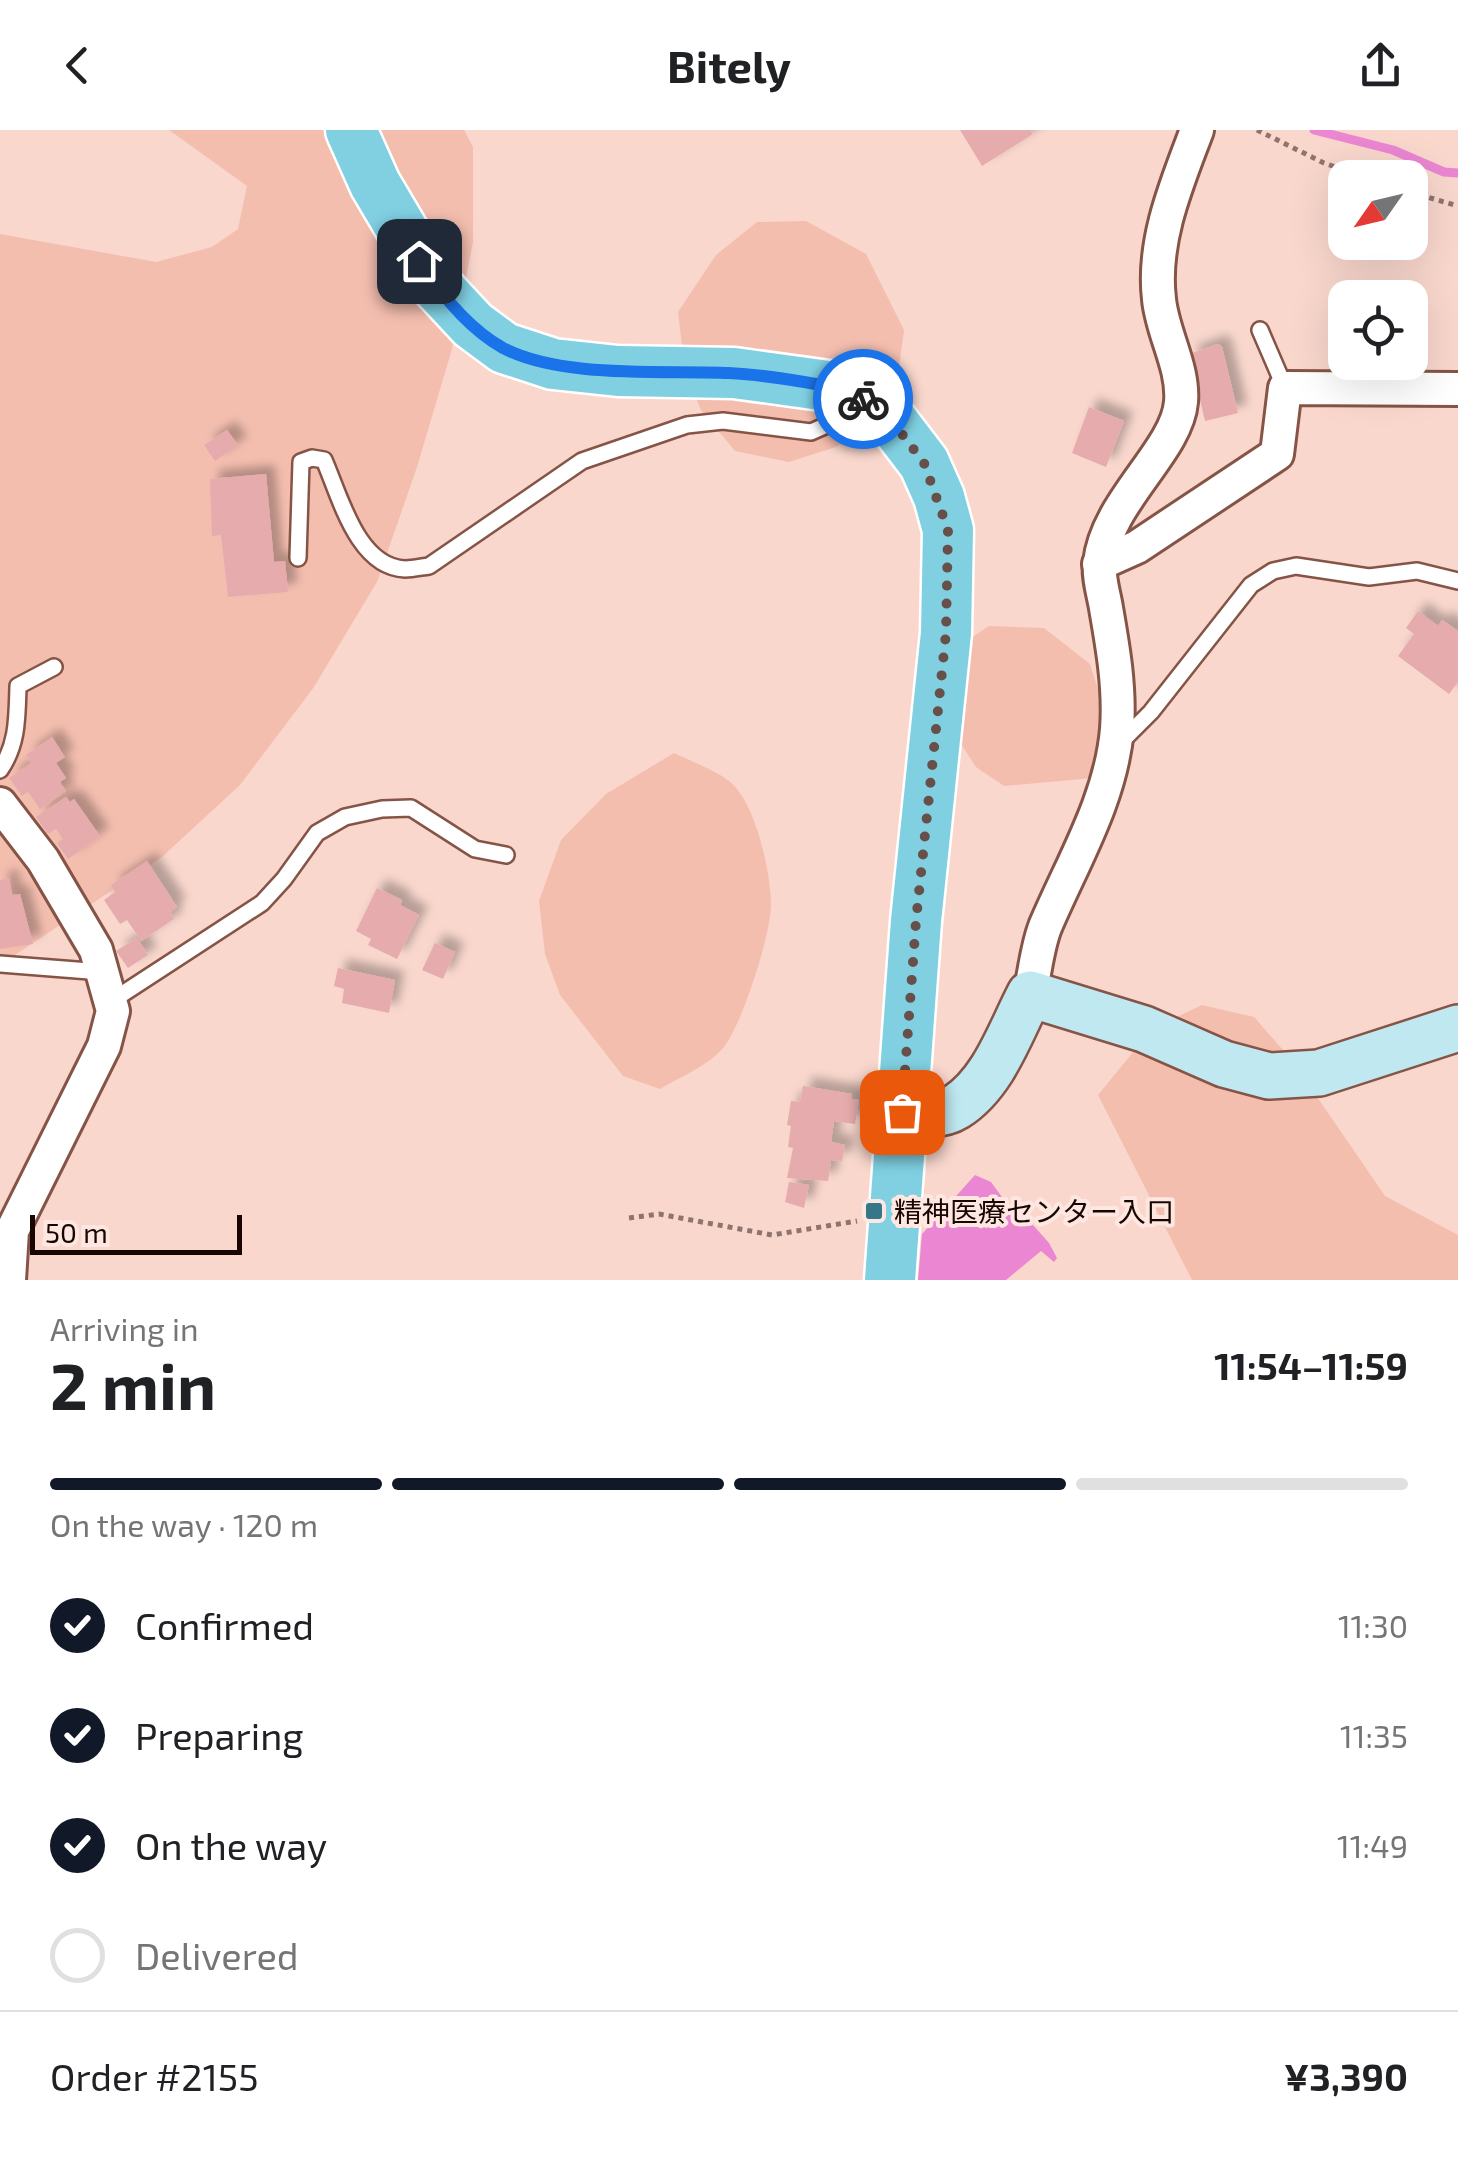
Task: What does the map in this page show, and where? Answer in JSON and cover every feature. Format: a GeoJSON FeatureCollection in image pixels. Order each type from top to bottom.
{"type":"FeatureCollection","features":[{"type":"Feature","properties":{"kind":"main road"},"geometry":{"type":"LineString","coordinates":[[351,130],[375,184],[433,282],[473,325],[504,348],[553,364],[618,371],[734,373],[850,390],[892,421],[924,463],[948,530],[946,633],[916,921],[890,1280]]}},
{"type":"Feature","properties":{"kind":"street"},"geometry":{"type":"LineString","coordinates":[[902,1112],[928,1115],[954,1108],[985,1080],[1030,994],[1044,931],[1106,786],[1117,731],[1118,680],[1099,564],[1117,510],[1170,432],[1181,404],[1178,372],[1158,299],[1160,258],[1169,205],[1196,130]]}},
{"type":"Feature","properties":{"kind":"street"},"geometry":{"type":"LineString","coordinates":[[1099,564],[1137,547],[1277,454],[1285,388],[1458,389]]}},
{"type":"Feature","properties":{"kind":"street"},"geometry":{"type":"LineString","coordinates":[[0,804],[43,860],[96,950],[113,1011],[104,1046],[12,1231],[9,1280]]}},
{"type":"Feature","properties":{"kind":"street"},"geometry":{"type":"LineString","coordinates":[[1030,994],[1144,1030],[1224,1064],[1269,1076],[1320,1073],[1458,1028]]}},
{"type":"Feature","properties":{"kind":"lane"},"geometry":{"type":"LineString","coordinates":[[1260,330],[1285,388]]}},
{"type":"Feature","properties":{"kind":"lane"},"geometry":{"type":"LineString","coordinates":[[298,558],[301,462],[312,458],[324,460],[360,540],[377,559],[402,569],[429,566],[582,461],[686,425],[723,422],[811,432],[871,406]]}},
{"type":"Feature","properties":{"kind":"lane"},"geometry":{"type":"LineString","coordinates":[[1113,750],[1151,712],[1251,584],[1273,571],[1296,566],[1369,576],[1417,572],[1458,580]]}},
{"type":"Feature","properties":{"kind":"lane"},"geometry":{"type":"LineString","coordinates":[[0,770],[10,755],[16,734],[18,686],[54,667]]}},
{"type":"Feature","properties":{"kind":"lane"},"geometry":{"type":"LineString","coordinates":[[0,964],[106,987],[262,903],[317,834],[346,817],[382,809],[411,808],[475,849],[506,855]]}},
{"type":"Feature","properties":{"kind":"path"},"geometry":{"type":"LineString","coordinates":[[1258,130],[1328,164]]}},
{"type":"Feature","properties":{"kind":"path"},"geometry":{"type":"LineString","coordinates":[[1428,197],[1458,206]]}},
{"type":"Feature","properties":{"kind":"path"},"geometry":{"type":"LineString","coordinates":[[628,1218],[659,1214],[772,1236],[894,1214]]}},
{"type":"Feature","properties":{"kind":"shaded area"},"geometry":{"type":"Polygon","coordinates":[[[169,130],[464,130],[473,147],[473,242],[452,349],[377,582],[314,687],[240,785],[162,857],[0,965],[0,234],[156,262],[212,247],[238,229],[247,186],[169,130]]]}},
{"type":"Feature","properties":{"kind":"shaded area"},"geometry":{"type":"Polygon","coordinates":[[[806,221],[866,254],[904,330],[897,381],[869,425],[836,447],[789,462],[735,451],[701,410],[685,370],[678,312],[716,255],[757,222],[806,221]]]}},
{"type":"Feature","properties":{"kind":"shaded area"},"geometry":{"type":"Polygon","coordinates":[[[989,626],[1044,628],[1090,664],[1107,718],[1093,778],[1004,786],[976,767],[953,732],[954,649],[989,626]]]}},
{"type":"Feature","properties":{"kind":"shaded area"},"geometry":{"type":"Polygon","coordinates":[[[674,753],[716,773],[738,791],[759,837],[771,902],[762,954],[732,1035],[710,1060],[660,1089],[623,1076],[560,995],[545,954],[539,901],[561,840],[606,794],[674,753]]]}},
{"type":"Feature","properties":{"kind":"shaded area"},"geometry":{"type":"Polygon","coordinates":[[[1202,1005],[1254,1017],[1291,1059],[1385,1196],[1458,1235],[1458,1280],[1192,1280],[1098,1095],[1152,1029],[1202,1005]]]}},
{"type":"Feature","properties":{"kind":"shaded area"},"geometry":{"type":"Polygon","coordinates":[[[975,1175],[991,1182],[1012,1211],[1017,1207],[1057,1258],[1054,1262],[1041,1251],[1006,1280],[918,1280],[922,1234],[975,1175]]]}},
{"type":"Feature","properties":{"kind":"building"},"geometry":{"type":"Polygon","coordinates":[[[960,130],[1030,130],[1033,134],[982,166],[960,130]]]}},
{"type":"Feature","properties":{"kind":"building"},"geometry":{"type":"Polygon","coordinates":[[[1218,344],[1222,347],[1238,413],[1205,421],[1189,354],[1218,344]]]}},
{"type":"Feature","properties":{"kind":"building"},"geometry":{"type":"Polygon","coordinates":[[[1089,407],[1124,421],[1106,467],[1072,453],[1089,407]]]}},
{"type":"Feature","properties":{"kind":"building"},"geometry":{"type":"Polygon","coordinates":[[[227,430],[238,445],[215,461],[204,445],[227,430]]]}},
{"type":"Feature","properties":{"kind":"building"},"geometry":{"type":"Polygon","coordinates":[[[266,474],[274,562],[285,561],[288,592],[228,597],[221,535],[212,536],[210,479],[266,474]]]}},
{"type":"Feature","properties":{"kind":"building"},"geometry":{"type":"Polygon","coordinates":[[[1418,611],[1438,626],[1442,620],[1458,631],[1458,682],[1449,694],[1398,656],[1414,634],[1406,628],[1418,611]]]}},
{"type":"Feature","properties":{"kind":"building"},"geometry":{"type":"Polygon","coordinates":[[[52,737],[65,757],[56,763],[66,778],[60,782],[66,791],[40,809],[28,792],[22,796],[9,778],[31,763],[26,755],[52,737]]]}},
{"type":"Feature","properties":{"kind":"building"},"geometry":{"type":"Polygon","coordinates":[[[66,797],[70,802],[74,799],[100,836],[68,859],[57,843],[63,839],[56,829],[48,834],[36,817],[66,797]]]}},
{"type":"Feature","properties":{"kind":"building"},"geometry":{"type":"Polygon","coordinates":[[[147,861],[177,907],[170,912],[174,919],[141,941],[127,920],[120,924],[104,900],[115,892],[111,885],[147,861]]]}},
{"type":"Feature","properties":{"kind":"building"},"geometry":{"type":"Polygon","coordinates":[[[9,878],[12,895],[20,894],[33,944],[0,949],[0,880],[9,878]]]}},
{"type":"Feature","properties":{"kind":"building"},"geometry":{"type":"Polygon","coordinates":[[[377,888],[402,900],[400,905],[419,915],[397,959],[368,945],[371,939],[356,931],[377,888]]]}},
{"type":"Feature","properties":{"kind":"building"},"geometry":{"type":"Polygon","coordinates":[[[137,938],[148,955],[128,968],[116,951],[137,938]]]}},
{"type":"Feature","properties":{"kind":"building"},"geometry":{"type":"Polygon","coordinates":[[[435,943],[455,952],[443,979],[422,970],[435,943]]]}},
{"type":"Feature","properties":{"kind":"building"},"geometry":{"type":"Polygon","coordinates":[[[338,968],[395,980],[389,1013],[342,1003],[344,989],[334,986],[338,968]]]}},
{"type":"Feature","properties":{"kind":"building"},"geometry":{"type":"Polygon","coordinates":[[[803,1086],[852,1094],[851,1099],[859,1100],[855,1124],[834,1121],[831,1142],[845,1145],[842,1161],[831,1160],[828,1181],[787,1178],[793,1148],[788,1147],[791,1126],[787,1125],[791,1101],[800,1102],[803,1086]]]}},
{"type":"Feature","properties":{"kind":"building"},"geometry":{"type":"Polygon","coordinates":[[[789,1182],[809,1185],[804,1208],[785,1202],[789,1182]]]}},
{"type":"Feature","properties":{"kind":"waterway"},"geometry":{"type":"LineString","coordinates":[[1314,130],[1393,150],[1444,172],[1458,173]]}},
{"type":"Feature","properties":{"kind":"way so far"},"geometry":{"type":"LineString","coordinates":[[863,399],[892,421],[924,463],[948,530],[946,633],[916,921],[902,1112]]}},
{"type":"Feature","properties":{"kind":"place","name":"精神医療センター入口"},"geometry":{"type":"Point","coordinates":[874,1211]}},
{"type":"Feature","properties":{"kind":"route"},"geometry":{"type":"LineString","coordinates":[[419,261],[473,325],[504,348],[553,364],[618,371],[734,373],[850,390],[863,399]]}}]}
